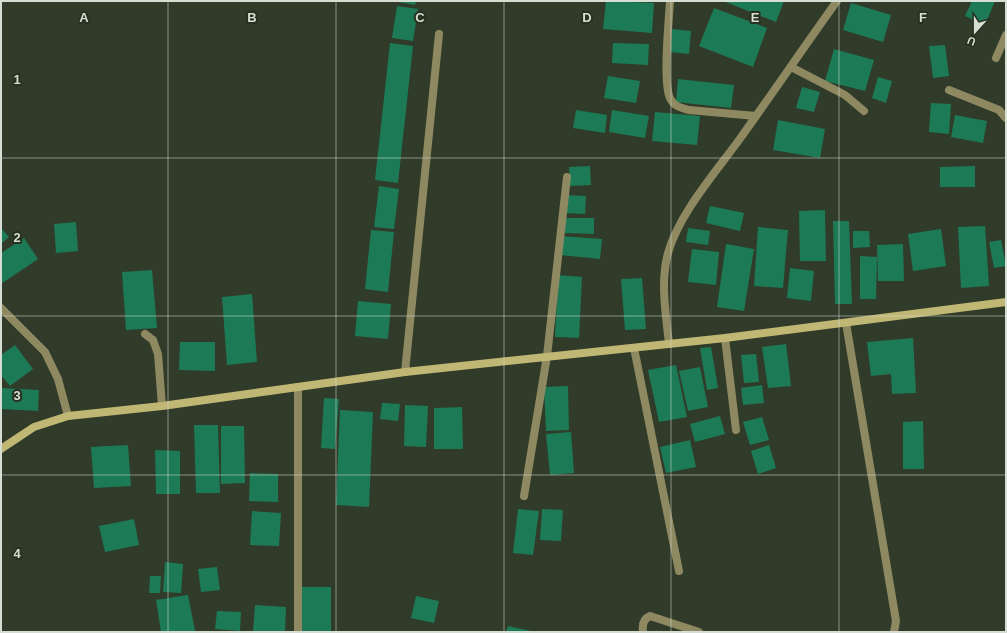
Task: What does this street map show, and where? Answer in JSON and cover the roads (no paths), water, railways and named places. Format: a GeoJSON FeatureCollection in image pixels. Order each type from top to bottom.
{"type":"FeatureCollection","features":[{"type":"Feature","properties":{"kind":"street"},"geometry":{"type":"LineString","coordinates":[[670,1],[667,85],[671,100],[676,106],[689,110],[756,116]]}},
{"type":"Feature","properties":{"kind":"street"},"geometry":{"type":"LineString","coordinates":[[669,344],[663,291],[668,253],[687,213],[837,1]]}},
{"type":"Feature","properties":{"kind":"street"},"geometry":{"type":"LineString","coordinates":[[406,372],[439,34]]}},
{"type":"Feature","properties":{"kind":"street"},"geometry":{"type":"LineString","coordinates":[[996,58],[1006,35]]}},
{"type":"Feature","properties":{"kind":"street"},"geometry":{"type":"LineString","coordinates":[[791,67],[845,95],[864,111]]}},
{"type":"Feature","properties":{"kind":"street"},"geometry":{"type":"LineString","coordinates":[[949,90],[999,110],[1006,118]]}},
{"type":"Feature","properties":{"kind":"street"},"geometry":{"type":"LineString","coordinates":[[524,496],[547,356],[567,177]]}},
{"type":"Feature","properties":{"kind":"street"},"geometry":{"type":"LineString","coordinates":[[1,449],[34,427],[68,416],[162,406],[406,372],[725,338],[1006,302]]}},
{"type":"Feature","properties":{"kind":"street"},"geometry":{"type":"LineString","coordinates":[[1,308],[45,352],[58,379],[68,416]]}},
{"type":"Feature","properties":{"kind":"street"},"geometry":{"type":"LineString","coordinates":[[846,323],[896,621],[894,632]]}},
{"type":"Feature","properties":{"kind":"street"},"geometry":{"type":"LineString","coordinates":[[145,334],[153,340],[158,354],[162,406]]}},
{"type":"Feature","properties":{"kind":"street"},"geometry":{"type":"LineString","coordinates":[[725,338],[736,430]]}},
{"type":"Feature","properties":{"kind":"street"},"geometry":{"type":"LineString","coordinates":[[634,348],[679,570]]}},
{"type":"Feature","properties":{"kind":"street"},"geometry":{"type":"LineString","coordinates":[[298,387],[298,632]]}},
{"type":"Feature","properties":{"kind":"street"},"geometry":{"type":"LineString","coordinates":[[643,632],[644,622],[650,616],[699,632]]}}]}
